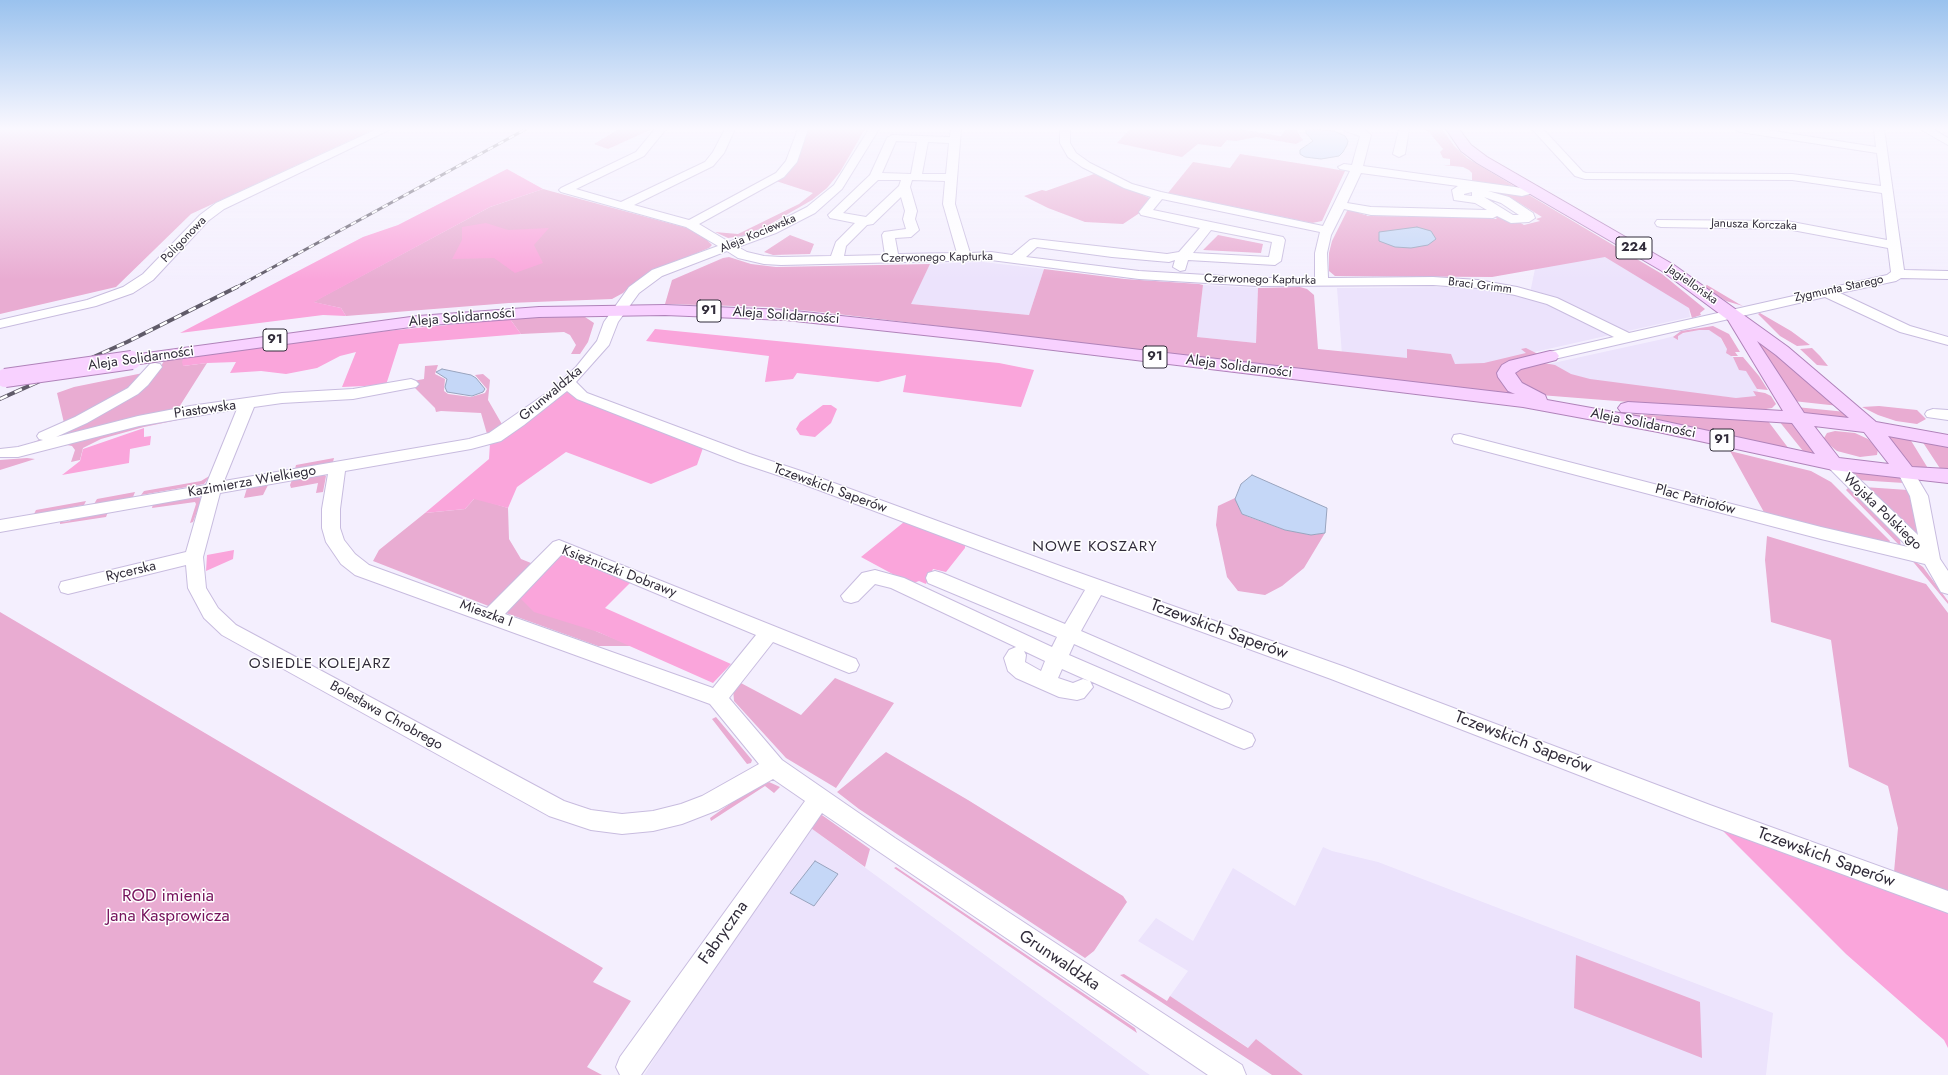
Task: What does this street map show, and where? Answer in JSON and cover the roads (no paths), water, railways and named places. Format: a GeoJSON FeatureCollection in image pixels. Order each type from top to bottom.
{"type":"FeatureCollection","features":[{"type":"Feature","properties":{"kind":"main road","name":"Jagiellońska"},"geometry":{"type":"LineString","coordinates":[[1515,179],[1668,268],[1782,351],[1870,427],[1906,473]]}},
{"type":"Feature","properties":{"kind":"main road","name":"Aleja Solidarności"},"geometry":{"type":"LineString","coordinates":[[3,378],[418,321],[539,312],[625,310],[728,312],[846,321],[1523,401],[1658,426],[1833,464]]}},
{"type":"Feature","properties":{"kind":"main road","name":"Jagiellońska"},"geometry":{"type":"LineString","coordinates":[[1731,313],[1756,356],[1797,418],[1833,464]]}},
{"type":"Feature","properties":{"kind":"main road"},"geometry":{"type":"LineString","coordinates":[[1543,401],[1515,387],[1507,377],[1506,373],[1508,369],[1515,365],[1550,356]]}},
{"type":"Feature","properties":{"kind":"main road","name":"Aleja Solidarności"},"geometry":{"type":"LineString","coordinates":[[1523,401],[1543,401],[1643,410],[1797,418]]}},
{"type":"Feature","properties":{"kind":"main road","name":"91"},"geometry":{"type":"LineString","coordinates":[[1797,418],[1870,427],[1948,441]]}},
{"type":"Feature","properties":{"kind":"main road","name":"91"},"geometry":{"type":"LineString","coordinates":[[1833,464],[1906,473],[1948,476]]}},
{"type":"Feature","properties":{"kind":"street","name":"Poligonowa"},"geometry":{"type":"LineString","coordinates":[[0,324],[96,302],[128,290],[148,277],[204,218],[220,206],[278,179]]}},
{"type":"Feature","properties":{"kind":"street","name":"Czerwonego Kapturka"},"geometry":{"type":"LineString","coordinates":[[588,179],[565,190],[690,224],[730,246],[743,255],[764,260],[965,257],[1016,258],[1117,272],[1179,277],[1257,282],[1322,282]]}},
{"type":"Feature","properties":{"kind":"street"},"geometry":{"type":"LineString","coordinates":[[622,206],[678,179]]}},
{"type":"Feature","properties":{"kind":"street"},"geometry":{"type":"LineString","coordinates":[[690,224],[772,179]]}},
{"type":"Feature","properties":{"kind":"street","name":"Aleja Kociewska"},"geometry":{"type":"LineString","coordinates":[[625,310],[675,266],[786,224],[826,198],[838,187],[843,179]]}},
{"type":"Feature","properties":{"kind":"street"},"geometry":{"type":"LineString","coordinates":[[872,179],[834,215],[869,221],[909,181]]}},
{"type":"Feature","properties":{"kind":"street"},"geometry":{"type":"LineString","coordinates":[[897,179],[909,181],[935,179]]}},
{"type":"Feature","properties":{"kind":"street"},"geometry":{"type":"LineString","coordinates":[[952,179],[949,204],[965,257]]}},
{"type":"Feature","properties":{"kind":"street"},"geometry":{"type":"LineString","coordinates":[[1115,179],[1128,186],[1159,195],[1327,230]]}},
{"type":"Feature","properties":{"kind":"street"},"geometry":{"type":"LineString","coordinates":[[1322,282],[1321,253],[1327,230],[1341,206],[1353,179]]}},
{"type":"Feature","properties":{"kind":"street"},"geometry":{"type":"LineString","coordinates":[[1410,179],[1475,192],[1522,192],[1533,190]]}},
{"type":"Feature","properties":{"kind":"street"},"geometry":{"type":"LineString","coordinates":[[1810,179],[1888,191]]}},
{"type":"Feature","properties":{"kind":"street"},"geometry":{"type":"LineString","coordinates":[[1886,179],[1898,274]]}},
{"type":"Feature","properties":{"kind":"street"},"geometry":{"type":"LineString","coordinates":[[892,259],[888,235],[907,234],[913,230],[909,219],[911,212],[909,181]]}},
{"type":"Feature","properties":{"kind":"street"},"geometry":{"type":"LineString","coordinates":[[1016,258],[1034,243],[1119,254],[1169,258],[1178,256],[1275,261],[1279,240],[1145,212],[1159,195]]}},
{"type":"Feature","properties":{"kind":"street"},"geometry":{"type":"LineString","coordinates":[[1341,206],[1371,211],[1477,214],[1492,213]]}},
{"type":"Feature","properties":{"kind":"street"},"geometry":{"type":"LineString","coordinates":[[1178,256],[1226,212]]}},
{"type":"Feature","properties":{"kind":"street"},"geometry":{"type":"LineString","coordinates":[[837,260],[840,245],[864,221]]}},
{"type":"Feature","properties":{"kind":"street","name":"Janusza Korczaka"},"geometry":{"type":"LineString","coordinates":[[1661,223],[1787,225],[1894,245]]}},
{"type":"Feature","properties":{"kind":"street"},"geometry":{"type":"LineString","coordinates":[[1178,256],[1179,277]]}},
{"type":"Feature","properties":{"kind":"street","name":"Zygmunta Starego"},"geometry":{"type":"LineString","coordinates":[[1627,338],[1731,313],[1891,278],[1898,274],[1948,276]]}},
{"type":"Feature","properties":{"kind":"street","name":"Braci Grimm"},"geometry":{"type":"LineString","coordinates":[[1322,282],[1452,282],[1503,288],[1536,296],[1563,306],[1627,338]]}},
{"type":"Feature","properties":{"kind":"street"},"geometry":{"type":"LineString","coordinates":[[1826,292],[1905,329],[1948,341]]}},
{"type":"Feature","properties":{"kind":"street","name":"Grunwaldzka"},"geometry":{"type":"LineString","coordinates":[[503,433],[568,383],[598,351],[608,333],[617,328],[625,310]]}},
{"type":"Feature","properties":{"kind":"street"},"geometry":{"type":"LineString","coordinates":[[1550,356],[1627,338]]}},
{"type":"Feature","properties":{"kind":"street","name":"Piastowska"},"geometry":{"type":"LineString","coordinates":[[1,454],[58,431],[114,402],[143,382],[155,367]]}},
{"type":"Feature","properties":{"kind":"street","name":"Tczewskich Saperów"},"geometry":{"type":"LineString","coordinates":[[568,383],[582,396],[736,455],[798,476],[1338,673],[1703,813],[1948,902]]}},
{"type":"Feature","properties":{"kind":"street","name":"Piastowska"},"geometry":{"type":"LineString","coordinates":[[1,454],[18,452],[138,421],[190,411],[282,398],[353,394],[411,384]]}},
{"type":"Feature","properties":{"kind":"street","name":"Bolesława Chrobrego"},"geometry":{"type":"LineString","coordinates":[[247,404],[214,488],[194,557],[197,588],[211,613],[229,630],[563,811],[591,820],[607,823],[653,821],[700,807],[774,767]]}},
{"type":"Feature","properties":{"kind":"street","name":"Kazimierza Wielkiego"},"geometry":{"type":"LineString","coordinates":[[3,530],[214,488],[338,468],[470,444],[503,433]]}},
{"type":"Feature","properties":{"kind":"street","name":"Plac Patriotów"},"geometry":{"type":"LineString","coordinates":[[1460,439],[1821,533],[1931,559]]}},
{"type":"Feature","properties":{"kind":"street","name":"Wojska Polskiego"},"geometry":{"type":"LineString","coordinates":[[1833,464],[1931,559],[1948,587]]}},
{"type":"Feature","properties":{"kind":"street","name":"Mieszka I"},"geometry":{"type":"LineString","coordinates":[[338,468],[331,509],[330,528],[335,542],[348,559],[362,570],[717,698]]}},
{"type":"Feature","properties":{"kind":"street","name":"Wojska Polskiego"},"geometry":{"type":"LineString","coordinates":[[1906,473],[1919,496],[1931,559]]}},
{"type":"Feature","properties":{"kind":"street","name":"Księżniczki Dobrawy"},"geometry":{"type":"LineString","coordinates":[[491,616],[559,546],[849,665]]}},
{"type":"Feature","properties":{"kind":"street","name":"Rycerska"},"geometry":{"type":"LineString","coordinates":[[68,587],[194,557]]}},
{"type":"Feature","properties":{"kind":"street"},"geometry":{"type":"LineString","coordinates":[[851,596],[869,578],[875,577],[897,583],[1057,658],[1244,740]]}},
{"type":"Feature","properties":{"kind":"street"},"geometry":{"type":"LineString","coordinates":[[935,578],[1070,634],[1222,701]]}},
{"type":"Feature","properties":{"kind":"street"},"geometry":{"type":"LineString","coordinates":[[1046,681],[1097,586]]}},
{"type":"Feature","properties":{"kind":"street"},"geometry":{"type":"LineString","coordinates":[[770,632],[717,698],[774,767]]}},
{"type":"Feature","properties":{"kind":"street"},"geometry":{"type":"LineString","coordinates":[[1016,655],[1014,658],[1015,665],[1023,672],[1046,681],[1066,692],[1077,692],[1083,687]]}},
{"type":"Feature","properties":{"kind":"street","name":"Grunwaldzka"},"geometry":{"type":"LineString","coordinates":[[774,767],[818,799],[1232,1075]]}},
{"type":"Feature","properties":{"kind":"street","name":"Fabryczna"},"geometry":{"type":"LineString","coordinates":[[630,1067],[818,799]]}},
{"type":"Feature","properties":{"kind":"water"},"geometry":{"type":"Polygon","coordinates":[[[1417,227],[1431,231],[1436,239],[1428,245],[1411,248],[1395,247],[1379,241],[1379,232],[1417,227]]]}},
{"type":"Feature","properties":{"kind":"water"},"geometry":{"type":"Polygon","coordinates":[[[442,369],[471,375],[476,378],[485,389],[483,392],[472,396],[447,392],[445,387],[447,379],[436,372],[442,369]]]}},
{"type":"Feature","properties":{"kind":"water"},"geometry":{"type":"Polygon","coordinates":[[[1252,475],[1327,508],[1325,533],[1311,535],[1285,530],[1242,514],[1235,499],[1241,484],[1252,475]]]}},
{"type":"Feature","properties":{"kind":"water"},"geometry":{"type":"Polygon","coordinates":[[[815,861],[838,874],[814,906],[790,893],[815,861]]]}},
{"type":"Feature","properties":{"kind":"railway"},"geometry":{"type":"LineString","coordinates":[[235,288],[434,179]]}},
{"type":"Feature","properties":{"kind":"railway"},"geometry":{"type":"LineString","coordinates":[[0,399],[127,342],[235,288]]}},
{"type":"Feature","properties":{"kind":"district","name":"NOWE KOSZARY"},"geometry":{"type":"Point","coordinates":[1095,547]}},
{"type":"Feature","properties":{"kind":"district","name":"OSIEDLE KOLEJARZ"},"geometry":{"type":"Point","coordinates":[320,664]}},
{"type":"Feature","properties":{"kind":"park label","name":"ROD imienia Jana Kasprowicza"},"geometry":{"type":"Point","coordinates":[168,907]}}]}
